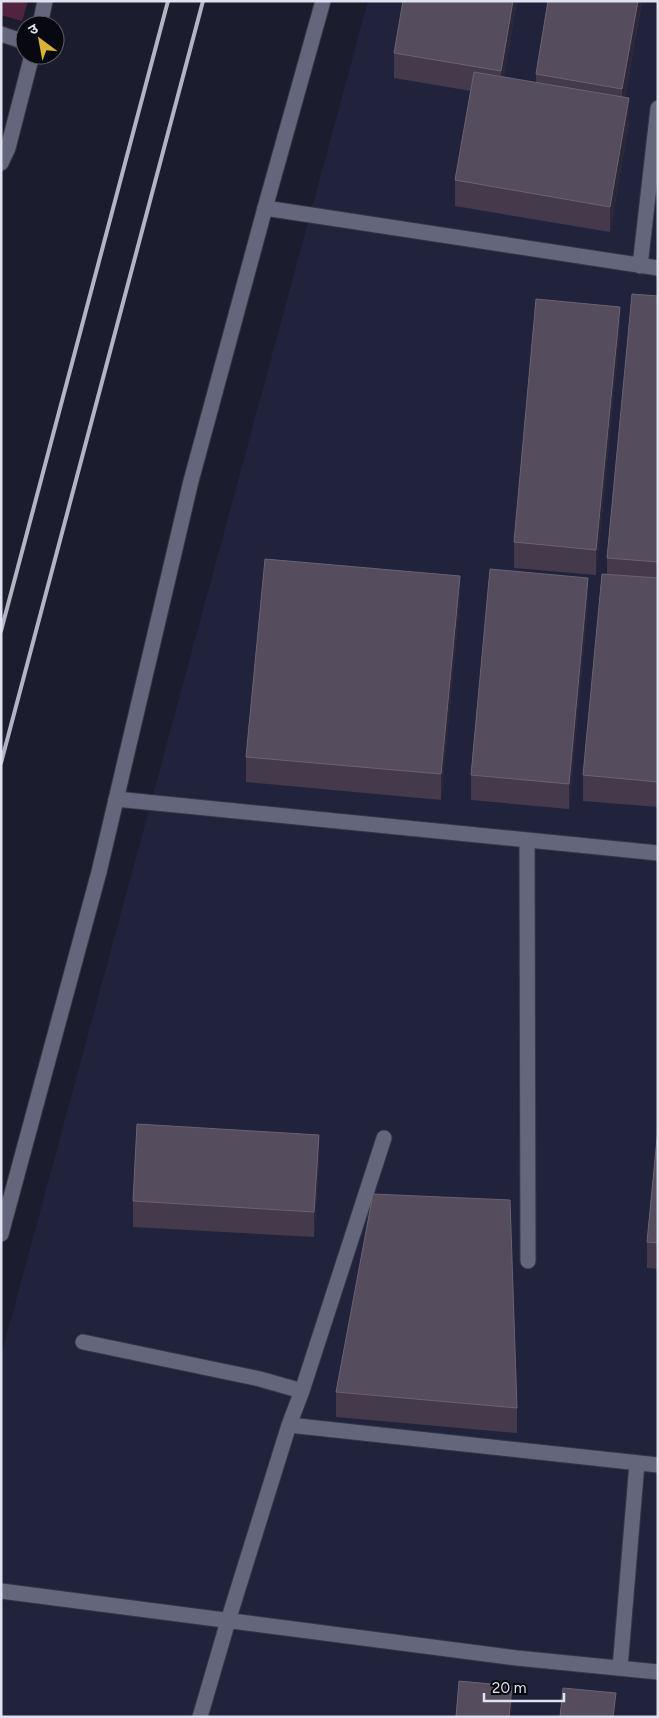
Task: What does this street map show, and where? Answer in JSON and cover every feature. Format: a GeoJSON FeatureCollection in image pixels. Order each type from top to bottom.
{"type":"FeatureCollection","features":[{"type":"Feature","properties":{"kind":"street"},"geometry":{"type":"LineString","coordinates":[[42,15],[46,1]]}},
{"type":"Feature","properties":{"kind":"street"},"geometry":{"type":"LineString","coordinates":[[1,1234],[96,882],[191,481],[323,1]]}},
{"type":"Feature","properties":{"kind":"street"},"geometry":{"type":"LineString","coordinates":[[1,34],[15,39]]}},
{"type":"Feature","properties":{"kind":"street"},"geometry":{"type":"LineString","coordinates":[[1,164],[29,65]]}},
{"type":"Feature","properties":{"kind":"street"},"geometry":{"type":"LineString","coordinates":[[640,266],[658,108]]}},
{"type":"Feature","properties":{"kind":"street"},"geometry":{"type":"LineString","coordinates":[[265,208],[658,268]]}},
{"type":"Feature","properties":{"kind":"street"},"geometry":{"type":"LineString","coordinates":[[116,799],[658,853]]}},
{"type":"Feature","properties":{"kind":"street"},"geometry":{"type":"LineString","coordinates":[[526,840],[528,1261]]}},
{"type":"Feature","properties":{"kind":"street"},"geometry":{"type":"LineString","coordinates":[[200,1717],[289,1426],[384,1138]]}},
{"type":"Feature","properties":{"kind":"street"},"geometry":{"type":"LineString","coordinates":[[83,1342],[252,1377],[302,1391]]}},
{"type":"Feature","properties":{"kind":"street"},"geometry":{"type":"LineString","coordinates":[[289,1426],[658,1465]]}},
{"type":"Feature","properties":{"kind":"street"},"geometry":{"type":"LineString","coordinates":[[620,1668],[637,1463]]}},
{"type":"Feature","properties":{"kind":"street"},"geometry":{"type":"LineString","coordinates":[[1,1591],[517,1658],[658,1672]]}},
{"type":"Feature","properties":{"kind":"shaded area"},"geometry":{"type":"Polygon","coordinates":[[[1,1],[28,1],[24,15],[15,15],[15,19],[1,15],[1,1]]]}},
{"type":"Feature","properties":{"kind":"shaded area"},"geometry":{"type":"Polygon","coordinates":[[[368,1],[658,1],[658,1717],[1,1717],[1,1356],[368,1]]]}},
{"type":"Feature","properties":{"kind":"building"},"geometry":{"type":"Polygon","coordinates":[[[403,1],[513,1],[501,71],[394,53],[403,1]]]}},
{"type":"Feature","properties":{"kind":"building"},"geometry":{"type":"Polygon","coordinates":[[[548,1],[638,1],[622,89],[536,74],[548,1]]]}},
{"type":"Feature","properties":{"kind":"building"},"geometry":{"type":"Polygon","coordinates":[[[474,72],[629,98],[610,207],[455,180],[474,72]]]}},
{"type":"Feature","properties":{"kind":"building"},"geometry":{"type":"Polygon","coordinates":[[[632,294],[658,296],[658,562],[607,558],[632,294]]]}},
{"type":"Feature","properties":{"kind":"building"},"geometry":{"type":"Polygon","coordinates":[[[536,299],[620,307],[596,550],[514,542],[536,299]]]}},
{"type":"Feature","properties":{"kind":"building"},"geometry":{"type":"Polygon","coordinates":[[[265,559],[460,576],[441,774],[246,757],[265,559]]]}},
{"type":"Feature","properties":{"kind":"building"},"geometry":{"type":"Polygon","coordinates":[[[490,569],[588,578],[569,784],[471,775],[490,569]]]}},
{"type":"Feature","properties":{"kind":"building"},"geometry":{"type":"Polygon","coordinates":[[[602,574],[658,578],[658,782],[583,775],[602,574]]]}},
{"type":"Feature","properties":{"kind":"building"},"geometry":{"type":"Polygon","coordinates":[[[137,1124],[319,1135],[314,1212],[133,1201],[137,1124]]]}},
{"type":"Feature","properties":{"kind":"building"},"geometry":{"type":"Polygon","coordinates":[[[658,1128],[658,1243],[647,1242],[658,1128]]]}},
{"type":"Feature","properties":{"kind":"building"},"geometry":{"type":"Polygon","coordinates":[[[373,1194],[510,1200],[517,1408],[336,1392],[373,1194]]]}},
{"type":"Feature","properties":{"kind":"building"},"geometry":{"type":"Polygon","coordinates":[[[459,1681],[512,1686],[509,1717],[456,1717],[459,1681]]]}},
{"type":"Feature","properties":{"kind":"building"},"geometry":{"type":"Polygon","coordinates":[[[563,1688],[616,1693],[613,1717],[560,1717],[563,1688]]]}},
{"type":"Feature","properties":{"kind":"railway"},"geometry":{"type":"LineString","coordinates":[[1,631],[168,1]]}},
{"type":"Feature","properties":{"kind":"railway"},"geometry":{"type":"LineString","coordinates":[[1,763],[203,1]]}}]}
